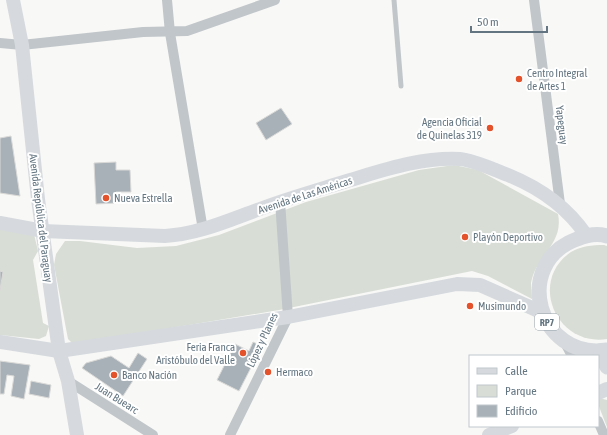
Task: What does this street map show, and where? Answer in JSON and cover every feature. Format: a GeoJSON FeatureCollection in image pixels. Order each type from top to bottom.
{"type":"FeatureCollection","features":[{"type":"Feature","properties":{"kind":"main road","name":"Avenida República del Paraguay"},"geometry":{"type":"LineString","coordinates":[[13,0],[22,44],[38,199],[59,351],[68,381],[77,435]]}},
{"type":"Feature","properties":{"kind":"main road","name":"Avenida de Las Américas"},"geometry":{"type":"LineString","coordinates":[[0,223],[43,231],[165,236],[184,235],[203,230],[280,201],[387,169],[428,159],[461,159],[525,182],[560,204],[574,218],[586,235]]}},
{"type":"Feature","properties":{"kind":"main road","name":"RP7"},"geometry":{"type":"LineString","coordinates":[[607,236],[586,235],[567,242],[552,255],[548,261],[542,272],[538,292],[542,312],[550,328],[564,341],[581,349],[603,351],[607,367]]}},
{"type":"Feature","properties":{"kind":"main road"},"geometry":{"type":"LineString","coordinates":[[0,342],[59,351],[288,317],[457,284],[480,286],[542,312]]}},
{"type":"Feature","properties":{"kind":"main road"},"geometry":{"type":"LineString","coordinates":[[489,435],[509,427]]}},
{"type":"Feature","properties":{"kind":"street"},"geometry":{"type":"LineString","coordinates":[[167,0],[170,33],[203,230]]}},
{"type":"Feature","properties":{"kind":"street"},"geometry":{"type":"LineString","coordinates":[[0,43],[22,44],[143,32],[170,33],[187,31],[205,26],[275,0]]}},
{"type":"Feature","properties":{"kind":"street","name":"Yapeguay"},"geometry":{"type":"LineString","coordinates":[[534,0],[560,204]]}},
{"type":"Feature","properties":{"kind":"street","name":"López y Planes"},"geometry":{"type":"LineString","coordinates":[[230,435],[288,317],[280,201]]}},
{"type":"Feature","properties":{"kind":"street"},"geometry":{"type":"LineString","coordinates":[[564,341],[571,355]]}},
{"type":"Feature","properties":{"kind":"street","name":"Juan Buearc"},"geometry":{"type":"LineString","coordinates":[[68,381],[153,435]]}},
{"type":"Feature","properties":{"kind":"street"},"geometry":{"type":"LineString","coordinates":[[599,423],[604,435]]}},
{"type":"Feature","properties":{"kind":"lane"},"geometry":{"type":"LineString","coordinates":[[394,0],[401,86]]}},
{"type":"Feature","properties":{"kind":"green space"},"geometry":{"type":"Polygon","coordinates":[[[454,165],[478,170],[558,214],[559,224],[557,234],[534,273],[531,283],[532,299],[488,276],[472,271],[279,310],[93,341],[72,343],[68,339],[54,265],[56,254],[65,241],[80,241],[137,248],[176,246],[219,235],[306,202],[419,170],[454,165]]]}},
{"type":"Feature","properties":{"kind":"green space"},"geometry":{"type":"Polygon","coordinates":[[[0,228],[34,234],[38,251],[33,260],[43,323],[49,326],[46,336],[39,339],[0,335],[0,228]]]}},
{"type":"Feature","properties":{"kind":"green space"},"geometry":{"type":"Polygon","coordinates":[[[587,246],[607,246],[607,339],[589,339],[574,333],[562,323],[554,309],[550,294],[551,279],[558,264],[571,252],[587,246]]]}},
{"type":"Feature","properties":{"kind":"green space"},"geometry":{"type":"Polygon","coordinates":[[[599,398],[607,400],[607,427],[599,407],[599,398]]]}},
{"type":"Feature","properties":{"kind":"building"},"geometry":{"type":"Polygon","coordinates":[[[281,108],[292,124],[266,140],[256,123],[281,108]]]}},
{"type":"Feature","properties":{"kind":"building"},"geometry":{"type":"Polygon","coordinates":[[[11,136],[20,196],[0,193],[0,138],[11,136]]]}},
{"type":"Feature","properties":{"kind":"building"},"geometry":{"type":"Polygon","coordinates":[[[116,162],[116,170],[130,170],[131,192],[116,192],[116,203],[96,204],[94,163],[116,162]]]}},
{"type":"Feature","properties":{"kind":"building"},"geometry":{"type":"Polygon","coordinates":[[[0,271],[3,272],[0,290],[0,271]]]}},
{"type":"Feature","properties":{"kind":"building"},"geometry":{"type":"Polygon","coordinates":[[[253,342],[262,346],[239,391],[217,380],[235,344],[249,351],[253,342]]]}},
{"type":"Feature","properties":{"kind":"building","name":"Banco Nación"},"geometry":{"type":"Polygon","coordinates":[[[138,353],[147,359],[123,396],[82,368],[86,363],[111,356],[129,368],[138,353]]]}},
{"type":"Feature","properties":{"kind":"building"},"geometry":{"type":"Polygon","coordinates":[[[0,361],[30,365],[24,399],[11,396],[14,376],[7,375],[4,394],[0,394],[0,361]]]}},
{"type":"Feature","properties":{"kind":"building"},"geometry":{"type":"Polygon","coordinates":[[[31,381],[51,385],[49,398],[29,394],[31,381]]]}},
{"type":"Feature","properties":{"kind":"place","name":"Centro Integral de Artes 1"},"geometry":{"type":"Point","coordinates":[519,79]}},
{"type":"Feature","properties":{"kind":"place","name":"Agencia Oficial de Quinelas 319"},"geometry":{"type":"Point","coordinates":[490,128]}},
{"type":"Feature","properties":{"kind":"place","name":"Nueva Estrella"},"geometry":{"type":"Point","coordinates":[106,198]}},
{"type":"Feature","properties":{"kind":"place","name":"Playón Deportivo"},"geometry":{"type":"Point","coordinates":[465,237]}},
{"type":"Feature","properties":{"kind":"place","name":"Musimundo"},"geometry":{"type":"Point","coordinates":[470,306]}},
{"type":"Feature","properties":{"kind":"place","name":"Feria Franca Aristóbulo del Valle"},"geometry":{"type":"Point","coordinates":[243,353]}},
{"type":"Feature","properties":{"kind":"place","name":"Hermaco"},"geometry":{"type":"Point","coordinates":[268,372]}},
{"type":"Feature","properties":{"kind":"place","name":"Banco Nación"},"geometry":{"type":"Point","coordinates":[114,375]}}]}
